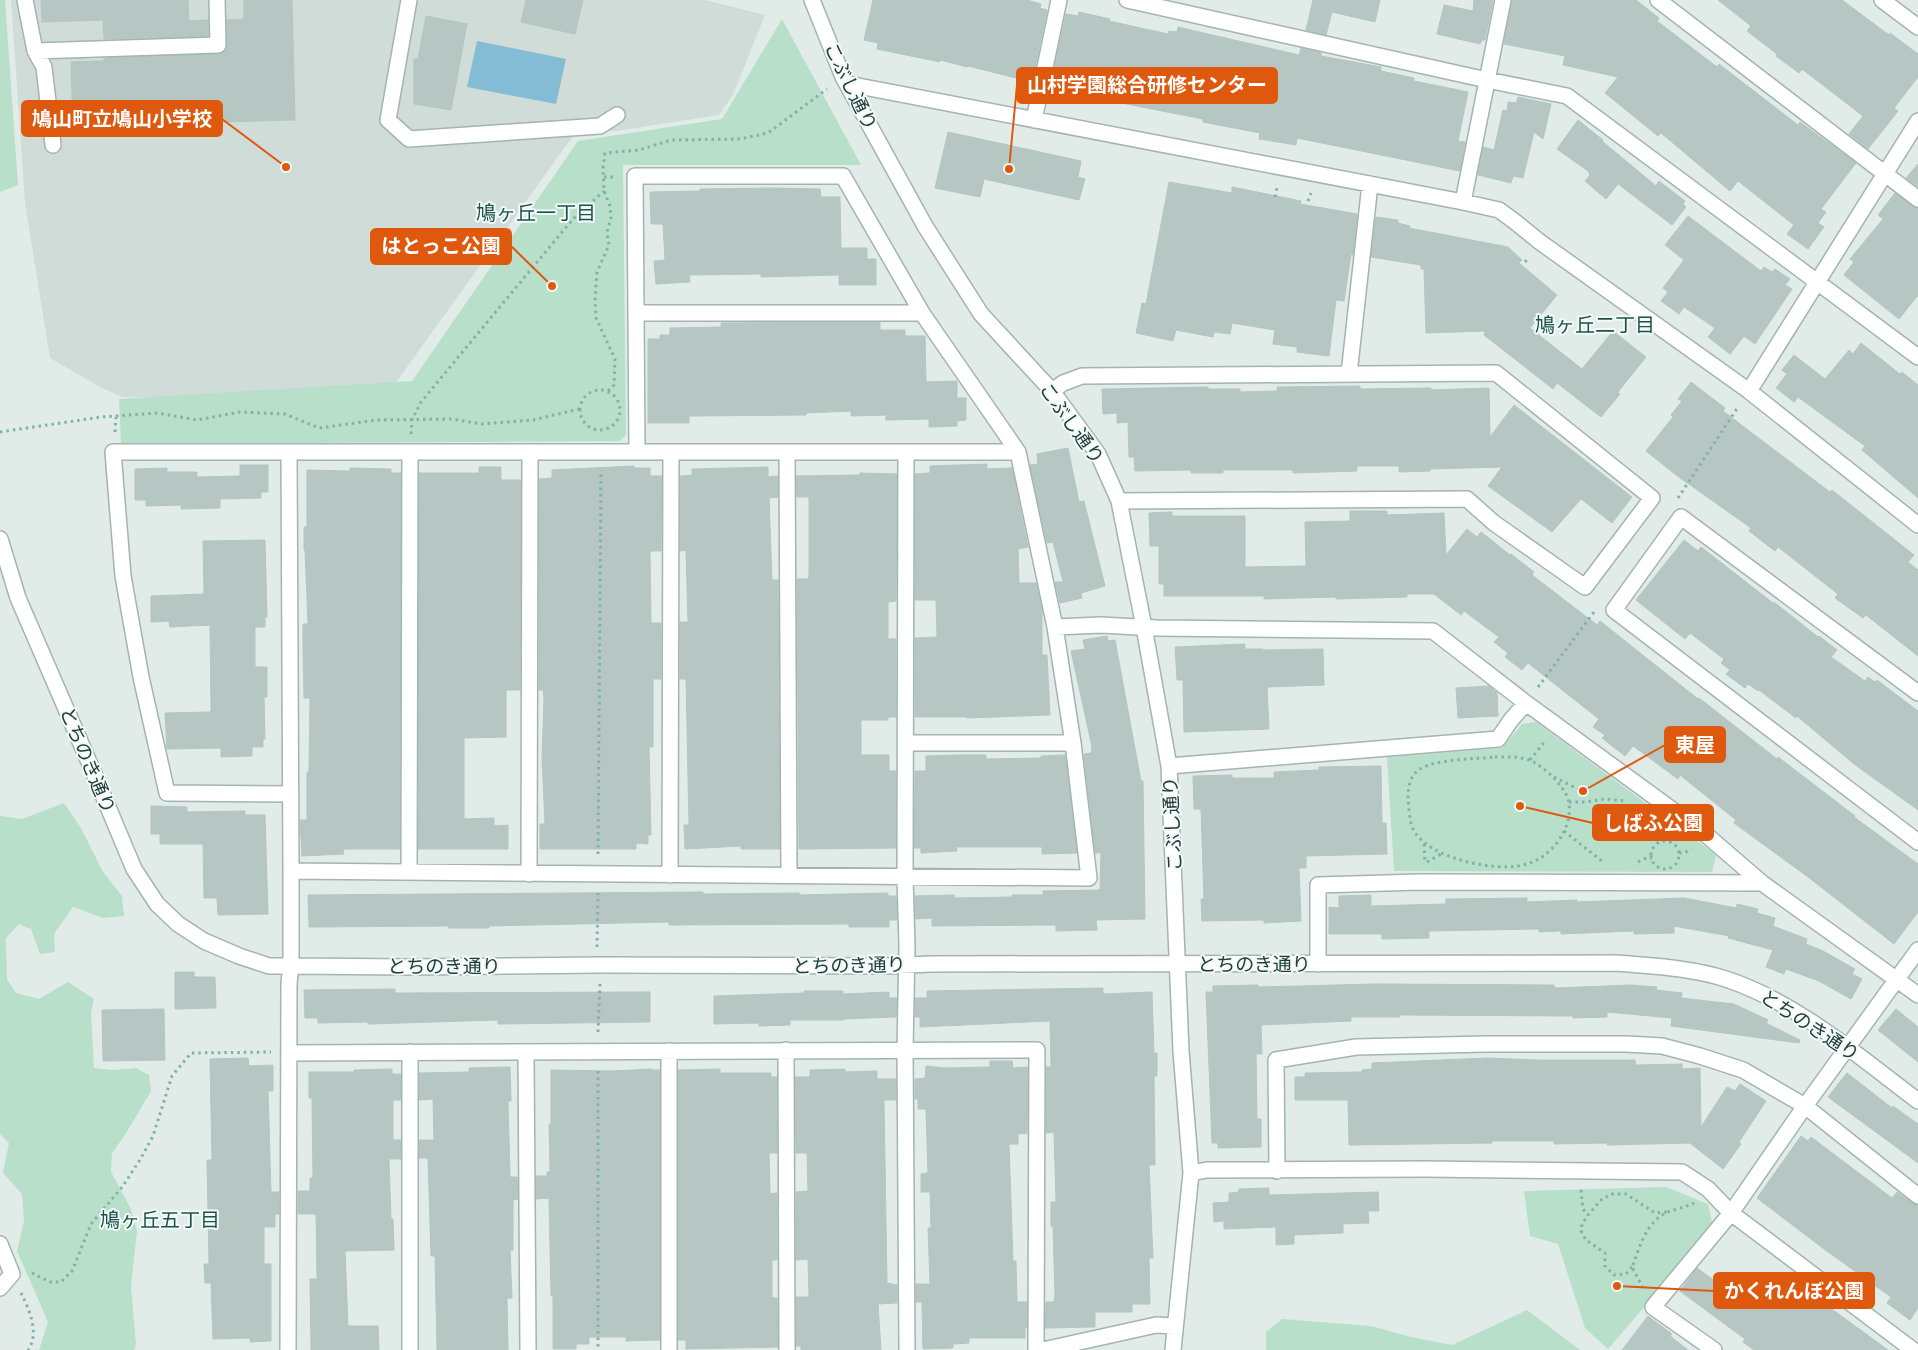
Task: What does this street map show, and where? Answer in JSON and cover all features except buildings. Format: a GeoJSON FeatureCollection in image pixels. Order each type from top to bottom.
{"type":"FeatureCollection","features":[{"type":"Feature","properties":{"kind":"street"},"geometry":{"type":"LineString","coordinates":[[25,0],[35,51],[44,67],[53,145]]}},
{"type":"Feature","properties":{"kind":"street"},"geometry":{"type":"LineString","coordinates":[[35,51],[218,45],[217,0]]}},
{"type":"Feature","properties":{"kind":"street"},"geometry":{"type":"LineString","coordinates":[[409,0],[388,120],[410,139],[600,126],[617,115]]}},
{"type":"Feature","properties":{"kind":"street","name":"こぶし通り"},"geometry":{"type":"LineString","coordinates":[[812,0],[846,80],[925,226],[981,314],[1052,391],[1098,454],[1119,501],[1169,766],[1181,1051],[1191,1173],[1172,1350]]}},
{"type":"Feature","properties":{"kind":"street"},"geometry":{"type":"LineString","coordinates":[[1034,120],[1059,0]]}},
{"type":"Feature","properties":{"kind":"street"},"geometry":{"type":"LineString","coordinates":[[1127,0],[1567,96],[1918,356]]}},
{"type":"Feature","properties":{"kind":"street"},"geometry":{"type":"LineString","coordinates":[[1463,202],[1503,0]]}},
{"type":"Feature","properties":{"kind":"street"},"geometry":{"type":"LineString","coordinates":[[1658,0],[1918,199]]}},
{"type":"Feature","properties":{"kind":"street"},"geometry":{"type":"LineString","coordinates":[[1882,0],[1918,27]]}},
{"type":"Feature","properties":{"kind":"street"},"geometry":{"type":"LineString","coordinates":[[846,80],[1034,120],[1499,210],[1540,242],[1750,391],[1918,525]]}},
{"type":"Feature","properties":{"kind":"street"},"geometry":{"type":"LineString","coordinates":[[1750,391],[1918,121]]}},
{"type":"Feature","properties":{"kind":"street"},"geometry":{"type":"LineString","coordinates":[[291,871],[1088,878],[1073,743],[1054,627],[1018,452],[922,314],[843,176],[635,176],[637,452]]}},
{"type":"Feature","properties":{"kind":"street"},"geometry":{"type":"LineString","coordinates":[[1349,374],[1370,184]]}},
{"type":"Feature","properties":{"kind":"street"},"geometry":{"type":"LineString","coordinates":[[636,313],[922,314]]}},
{"type":"Feature","properties":{"kind":"street"},"geometry":{"type":"LineString","coordinates":[[1052,391],[1063,383],[1082,376],[1496,373],[1652,498],[1585,587],[1494,523],[1467,499],[1119,501]]}},
{"type":"Feature","properties":{"kind":"street"},"geometry":{"type":"LineString","coordinates":[[291,794],[168,793],[141,677],[122,576],[113,452],[1018,452]]}},
{"type":"Feature","properties":{"kind":"street"},"geometry":{"type":"LineString","coordinates":[[288,1350],[289,983],[291,966],[289,452]]}},
{"type":"Feature","properties":{"kind":"street"},"geometry":{"type":"LineString","coordinates":[[409,872],[410,452]]}},
{"type":"Feature","properties":{"kind":"street"},"geometry":{"type":"LineString","coordinates":[[529,874],[530,452]]}},
{"type":"Feature","properties":{"kind":"street"},"geometry":{"type":"LineString","coordinates":[[670,875],[671,452]]}},
{"type":"Feature","properties":{"kind":"street"},"geometry":{"type":"LineString","coordinates":[[787,452],[789,876]]}},
{"type":"Feature","properties":{"kind":"street"},"geometry":{"type":"LineString","coordinates":[[906,452],[905,877],[907,965],[905,1050],[907,1350]]}},
{"type":"Feature","properties":{"kind":"street"},"geometry":{"type":"LineString","coordinates":[[1918,694],[1681,517],[1614,610],[1918,842]]}},
{"type":"Feature","properties":{"kind":"street","name":"とちのき通り"},"geometry":{"type":"LineString","coordinates":[[0,539],[21,606],[134,869],[157,904],[178,924],[204,941],[269,966],[886,966],[1178,963],[1617,964],[1679,969],[1724,979],[1755,990],[1792,1009],[1848,1047],[1918,1101]]}},
{"type":"Feature","properties":{"kind":"street"},"geometry":{"type":"LineString","coordinates":[[1054,627],[1101,625],[1433,631],[1526,704],[1704,833],[1762,883],[1918,995]]}},
{"type":"Feature","properties":{"kind":"street"},"geometry":{"type":"LineString","coordinates":[[1169,766],[1498,739],[1511,720],[1526,704]]}},
{"type":"Feature","properties":{"kind":"street"},"geometry":{"type":"LineString","coordinates":[[905,743],[1073,743]]}},
{"type":"Feature","properties":{"kind":"street"},"geometry":{"type":"LineString","coordinates":[[1318,964],[1318,885],[1420,882],[1762,883]]}},
{"type":"Feature","properties":{"kind":"street"},"geometry":{"type":"LineString","coordinates":[[1714,1350],[1653,1307],[1731,1213],[1805,1106],[1918,950]]}},
{"type":"Feature","properties":{"kind":"street"},"geometry":{"type":"LineString","coordinates":[[1277,1171],[1276,1060],[1356,1047],[1485,1044],[1626,1044],[1662,1046],[1743,1070],[1805,1106],[1918,1196]]}},
{"type":"Feature","properties":{"kind":"street"},"geometry":{"type":"LineString","coordinates":[[786,1050],[787,1350]]}},
{"type":"Feature","properties":{"kind":"street"},"geometry":{"type":"LineString","coordinates":[[289,1053],[1037,1050],[1036,1350]]}},
{"type":"Feature","properties":{"kind":"street"},"geometry":{"type":"LineString","coordinates":[[669,1051],[670,1350]]}},
{"type":"Feature","properties":{"kind":"street"},"geometry":{"type":"LineString","coordinates":[[410,1052],[410,1350]]}},
{"type":"Feature","properties":{"kind":"street"},"geometry":{"type":"LineString","coordinates":[[526,1052],[528,1350]]}},
{"type":"Feature","properties":{"kind":"street"},"geometry":{"type":"LineString","coordinates":[[1191,1173],[1208,1170],[1425,1169],[1682,1172],[1708,1190],[1731,1213],[1912,1350]]}},
{"type":"Feature","properties":{"kind":"street"},"geometry":{"type":"LineString","coordinates":[[0,1244],[12,1274],[0,1288]]}},
{"type":"Feature","properties":{"kind":"street"},"geometry":{"type":"LineString","coordinates":[[1043,1350],[1156,1325],[1174,1326]]}},
{"type":"Feature","properties":{"kind":"path"},"geometry":{"type":"LineString","coordinates":[[768,133],[846,80]]}},
{"type":"Feature","properties":{"kind":"path"},"geometry":{"type":"LineString","coordinates":[[1275,197],[1277,188]]}},
{"type":"Feature","properties":{"kind":"path"},"geometry":{"type":"LineString","coordinates":[[412,420],[421,402],[572,220],[604,191]]}},
{"type":"Feature","properties":{"kind":"path"},"geometry":{"type":"LineString","coordinates":[[602,390],[608,391],[615,397],[620,415],[614,424],[605,430],[600,430],[588,426],[583,421],[579,409],[581,402],[589,393],[602,390]]}},
{"type":"Feature","properties":{"kind":"path"},"geometry":{"type":"LineString","coordinates":[[0,432],[101,417],[156,413],[197,420],[240,412],[285,414],[319,428],[377,420],[452,419],[482,424],[532,420],[579,409]]}},
{"type":"Feature","properties":{"kind":"path"},"geometry":{"type":"LineString","coordinates":[[597,947],[601,452]]}},
{"type":"Feature","properties":{"kind":"path"},"geometry":{"type":"LineString","coordinates":[[1552,775],[1569,802],[1568,820],[1556,844],[1542,857],[1523,866],[1482,866],[1460,860],[1423,843],[1413,828],[1409,813],[1408,793],[1410,780],[1419,769],[1435,763],[1495,757],[1517,757],[1530,760],[1552,775],[1568,786],[1578,789]]}},
{"type":"Feature","properties":{"kind":"path"},"geometry":{"type":"LineString","coordinates":[[1569,802],[1604,799],[1629,801]]}},
{"type":"Feature","properties":{"kind":"path"},"geometry":{"type":"LineString","coordinates":[[1664,825],[1668,842]]}},
{"type":"Feature","properties":{"kind":"path"},"geometry":{"type":"LineString","coordinates":[[1564,831],[1608,864]]}},
{"type":"Feature","properties":{"kind":"path"},"geometry":{"type":"LineString","coordinates":[[1661,842],[1668,842],[1677,849],[1678,854],[1673,866],[1665,868],[1657,866],[1652,858],[1651,854],[1654,846],[1661,842]]}},
{"type":"Feature","properties":{"kind":"path"},"geometry":{"type":"LineString","coordinates":[[1425,864],[1442,853]]}},
{"type":"Feature","properties":{"kind":"path"},"geometry":{"type":"LineString","coordinates":[[1632,865],[1643,859],[1652,858]]}},
{"type":"Feature","properties":{"kind":"path"},"geometry":{"type":"LineString","coordinates":[[598,1350],[598,1051],[600,982]]}},
{"type":"Feature","properties":{"kind":"path"},"geometry":{"type":"LineString","coordinates":[[28,1350],[32,1346],[34,1331],[29,1310],[12,1274],[28,1271],[50,1282],[61,1282],[72,1271],[91,1224],[123,1186],[153,1136],[172,1076],[191,1053],[289,1053]]}},
{"type":"Feature","properties":{"kind":"path"},"geometry":{"type":"LineString","coordinates":[[1667,1212],[1656,1219],[1645,1234],[1632,1267],[1626,1274],[1614,1275],[1605,1266],[1605,1253],[1586,1240],[1581,1231],[1582,1224],[1588,1215],[1602,1199],[1612,1194],[1626,1194],[1655,1214],[1667,1212],[1696,1201],[1708,1190]]}},
{"type":"Feature","properties":{"kind":"path"},"geometry":{"type":"LineString","coordinates":[[1582,1196],[1583,1210],[1588,1215]]}},
{"type":"Feature","properties":{"kind":"path"},"geometry":{"type":"LineString","coordinates":[[1632,1267],[1642,1288],[1661,1298]]}},
{"type":"Feature","properties":{"kind":"shaded area"},"geometry":{"type":"Polygon","coordinates":[[[11,0],[705,0],[765,15],[733,95],[719,115],[617,131],[576,132],[389,392],[378,398],[122,397],[100,387],[50,358],[25,203],[11,0]]]}},
{"type":"Feature","properties":{"kind":"green space"},"geometry":{"type":"Polygon","coordinates":[[[0,0],[5,0],[18,185],[0,192],[0,0]]]}},
{"type":"Feature","properties":{"kind":"green space"},"geometry":{"type":"Polygon","coordinates":[[[782,19],[861,165],[623,165],[626,435],[620,441],[121,444],[119,399],[412,381],[578,141],[722,119],[782,19]]]}},
{"type":"Feature","properties":{"kind":"green space"},"geometry":{"type":"Polygon","coordinates":[[[1536,722],[1716,855],[1712,872],[1394,871],[1387,757],[1502,748],[1522,724],[1536,722]]]}},
{"type":"Feature","properties":{"kind":"green space"},"geometry":{"type":"Polygon","coordinates":[[[64,803],[81,828],[103,872],[122,896],[124,916],[103,918],[73,907],[54,934],[55,952],[40,954],[31,929],[19,924],[6,938],[7,979],[16,993],[39,999],[68,982],[94,999],[91,1012],[94,1068],[113,1070],[136,1068],[149,1075],[151,1091],[112,1153],[111,1172],[131,1209],[137,1231],[131,1286],[136,1344],[134,1350],[39,1350],[48,1322],[17,1251],[24,1221],[22,1194],[3,1173],[9,1143],[0,1134],[0,816],[22,819],[64,803]]]}},
{"type":"Feature","properties":{"kind":"green space"},"geometry":{"type":"Polygon","coordinates":[[[1666,1187],[1708,1204],[1713,1227],[1608,1349],[1585,1328],[1558,1244],[1530,1236],[1524,1191],[1666,1187]]]}},
{"type":"Feature","properties":{"kind":"green space"},"geometry":{"type":"Polygon","coordinates":[[[1527,1310],[1580,1350],[1266,1350],[1266,1332],[1282,1319],[1371,1326],[1411,1337],[1452,1345],[1527,1310]]]}},
{"type":"Feature","properties":{"kind":"water"},"geometry":{"type":"Polygon","coordinates":[[[477,41],[566,59],[556,104],[467,87],[477,41]]]}},
{"type":"Feature","properties":{"kind":"place","name":"鳩山町立鳩山小学校"},"geometry":{"type":"Point","coordinates":[286,167]}},
{"type":"Feature","properties":{"kind":"place","name":"山村学園総合研修センター"},"geometry":{"type":"Point","coordinates":[1009,169]}},
{"type":"Feature","properties":{"kind":"place","name":"はとっこ公園"},"geometry":{"type":"Point","coordinates":[552,286]}},
{"type":"Feature","properties":{"kind":"place","name":"東屋"},"geometry":{"type":"Point","coordinates":[1583,791]}},
{"type":"Feature","properties":{"kind":"place","name":"しばふ公園"},"geometry":{"type":"Point","coordinates":[1520,806]}},
{"type":"Feature","properties":{"kind":"place","name":"かくれんぼ公園"},"geometry":{"type":"Point","coordinates":[1617,1286]}},
{"type":"Feature","properties":{"kind":"district","name":"鳩ヶ丘一丁目"},"geometry":{"type":"Point","coordinates":[536,213]}},
{"type":"Feature","properties":{"kind":"district","name":"鳩ヶ丘二丁目"},"geometry":{"type":"Point","coordinates":[1595,325]}},
{"type":"Feature","properties":{"kind":"district","name":"鳩ヶ丘五丁目"},"geometry":{"type":"Point","coordinates":[160,1220]}}]}
